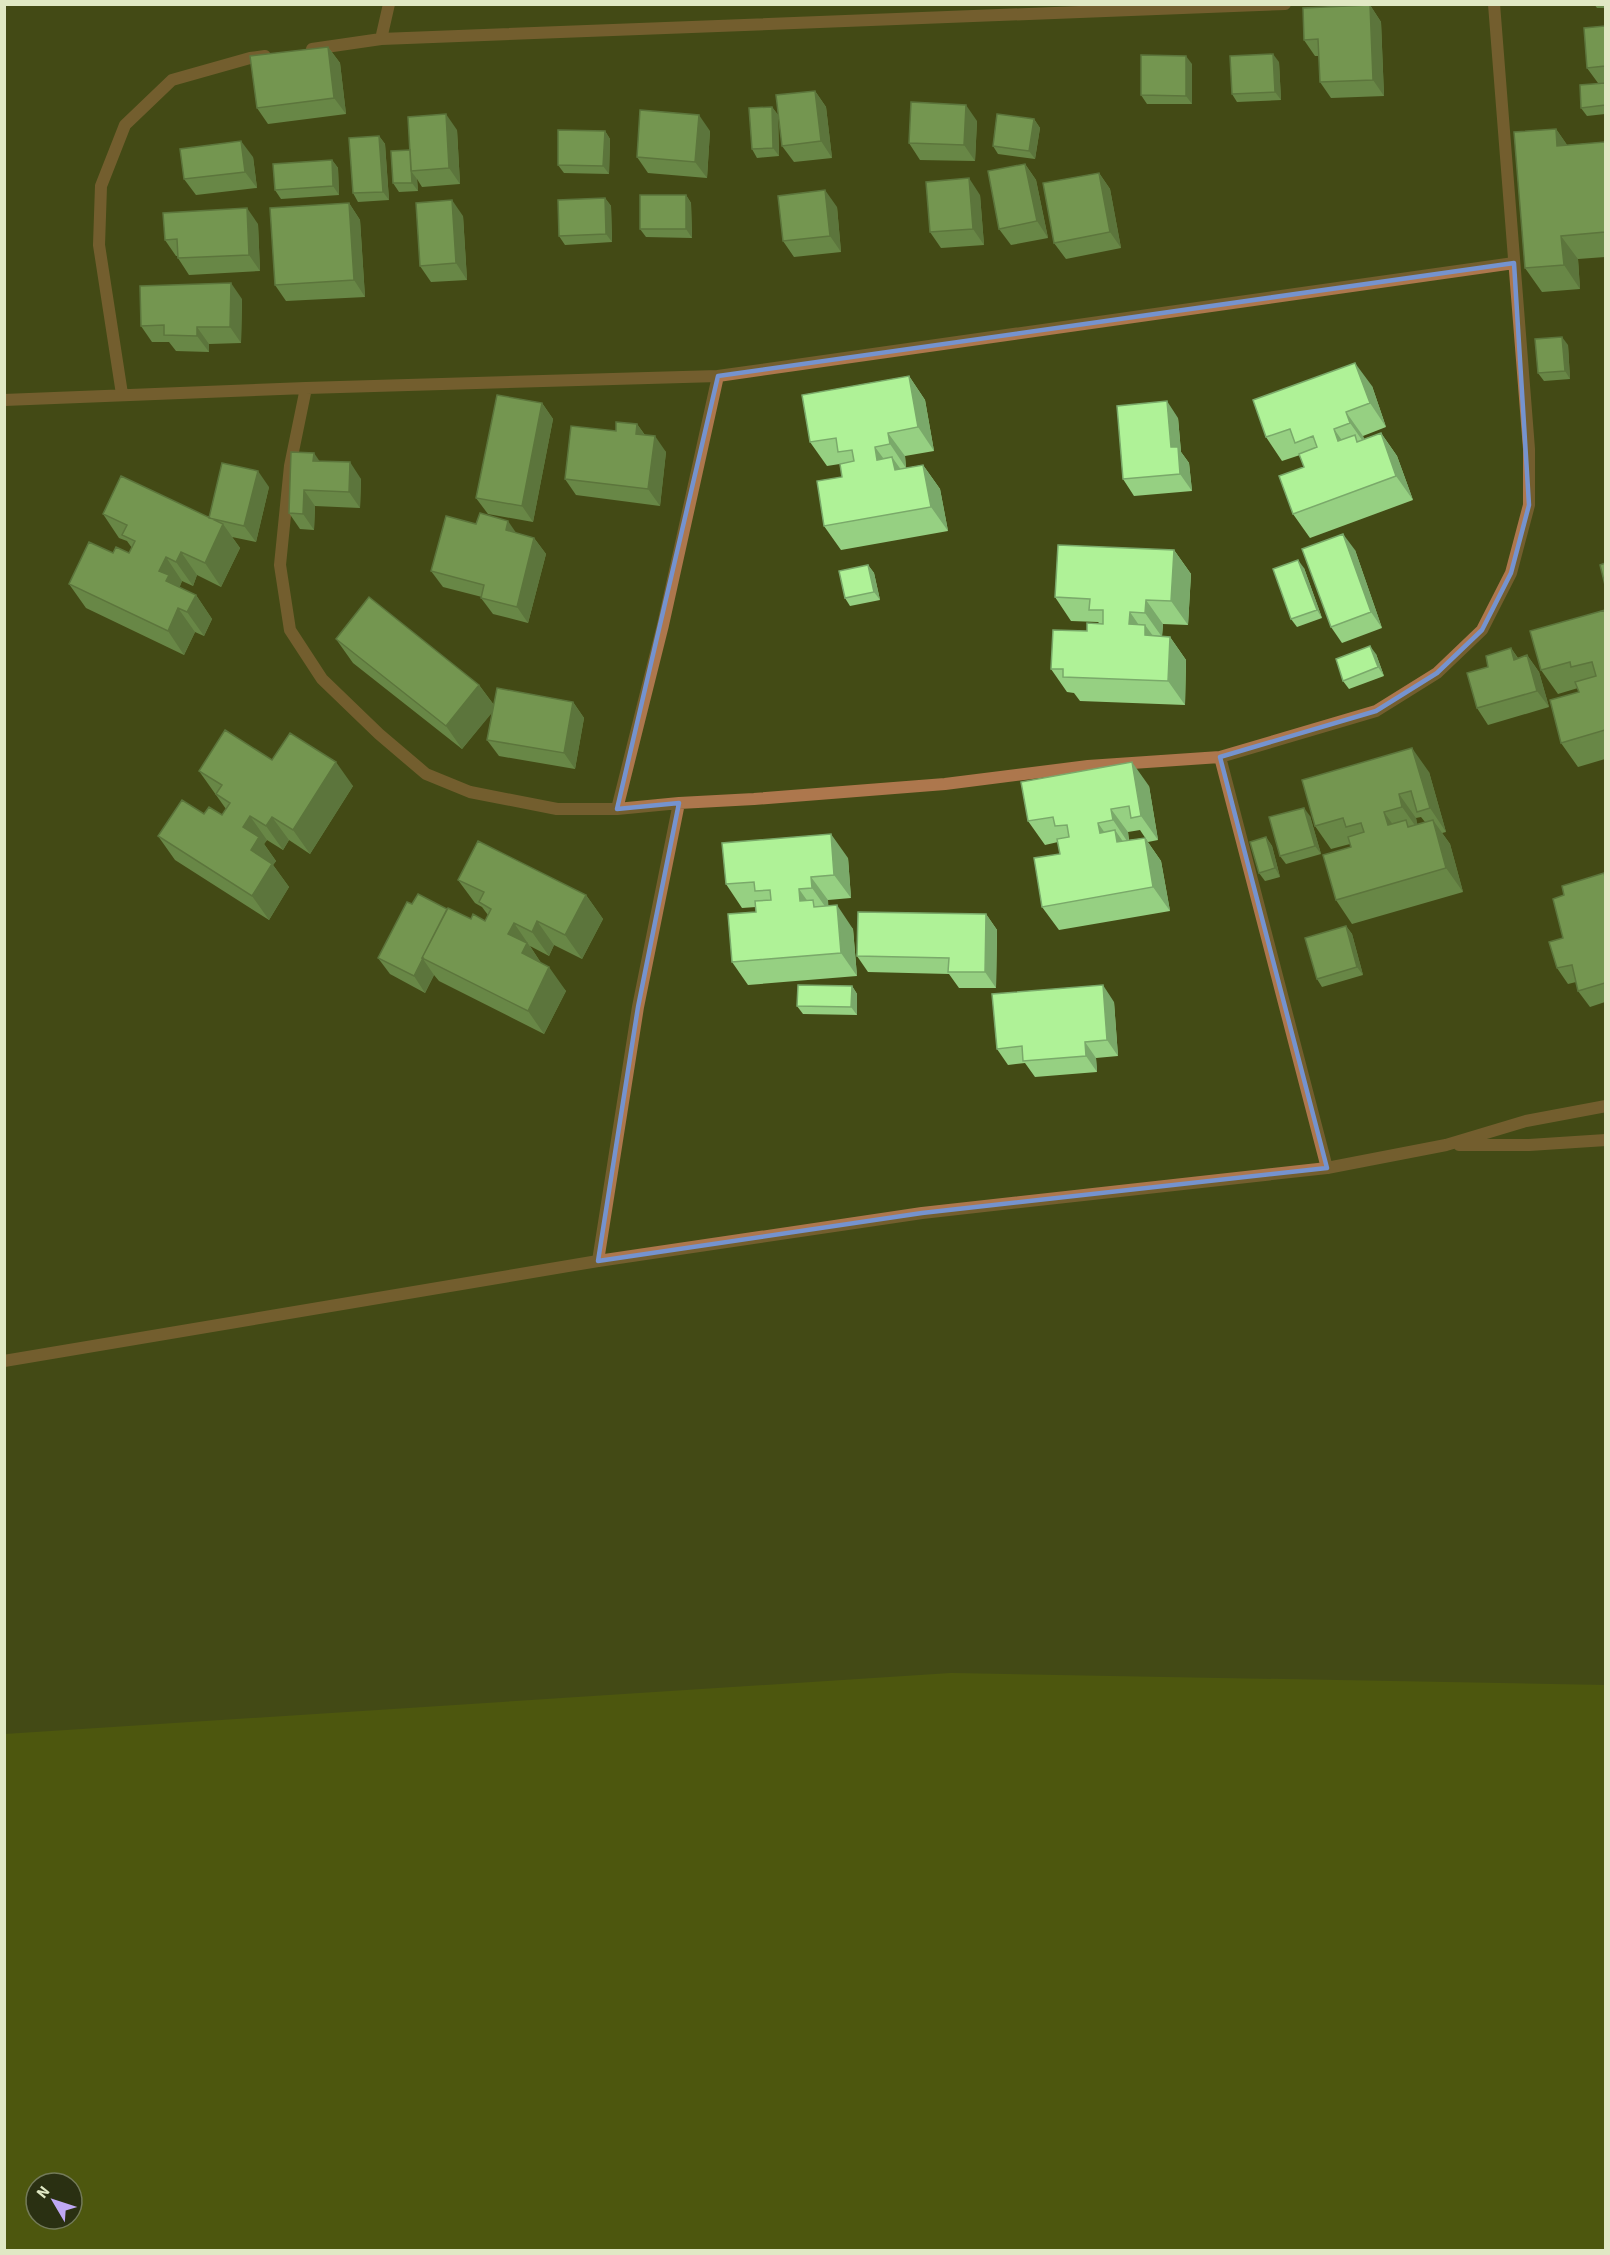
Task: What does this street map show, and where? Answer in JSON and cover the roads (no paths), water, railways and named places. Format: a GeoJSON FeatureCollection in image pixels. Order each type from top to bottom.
{"type":"FeatureCollection","features":[{"type":"Feature","properties":{"kind":"street"},"geometry":{"type":"LineString","coordinates":[[381,39],[389,4]]}},
{"type":"Feature","properties":{"kind":"street"},"geometry":{"type":"LineString","coordinates":[[304,50],[381,39],[1285,4]]}},
{"type":"Feature","properties":{"kind":"street"},"geometry":{"type":"LineString","coordinates":[[306,388],[290,465],[280,565],[290,630],[322,679],[379,734],[426,774],[470,792],[557,809],[617,809],[945,784],[1088,766],[1220,757],[1376,711],[1437,673],[1482,630],[1511,573],[1529,505],[1529,449],[1494,4]]}},
{"type":"Feature","properties":{"kind":"street"},"geometry":{"type":"LineString","coordinates":[[122,394],[99,245],[101,186],[125,125],[172,80],[249,58],[282,53]]}},
{"type":"Feature","properties":{"kind":"street"},"geometry":{"type":"LineString","coordinates":[[4,400],[122,394],[718,376],[1514,263]]}},
{"type":"Feature","properties":{"kind":"street"},"geometry":{"type":"LineString","coordinates":[[617,809],[663,625],[718,376]]}},
{"type":"Feature","properties":{"kind":"street"},"geometry":{"type":"LineString","coordinates":[[1220,757],[1327,1168]]}},
{"type":"Feature","properties":{"kind":"street"},"geometry":{"type":"LineString","coordinates":[[598,1261],[638,1007],[679,803]]}},
{"type":"Feature","properties":{"kind":"street"},"geometry":{"type":"LineString","coordinates":[[4,1361],[598,1261],[922,1213],[1327,1168],[1446,1145],[1526,1121],[1605,1106]]}},
{"type":"Feature","properties":{"kind":"street"},"geometry":{"type":"LineString","coordinates":[[1446,1145],[1529,1145],[1605,1140]]}}]}
